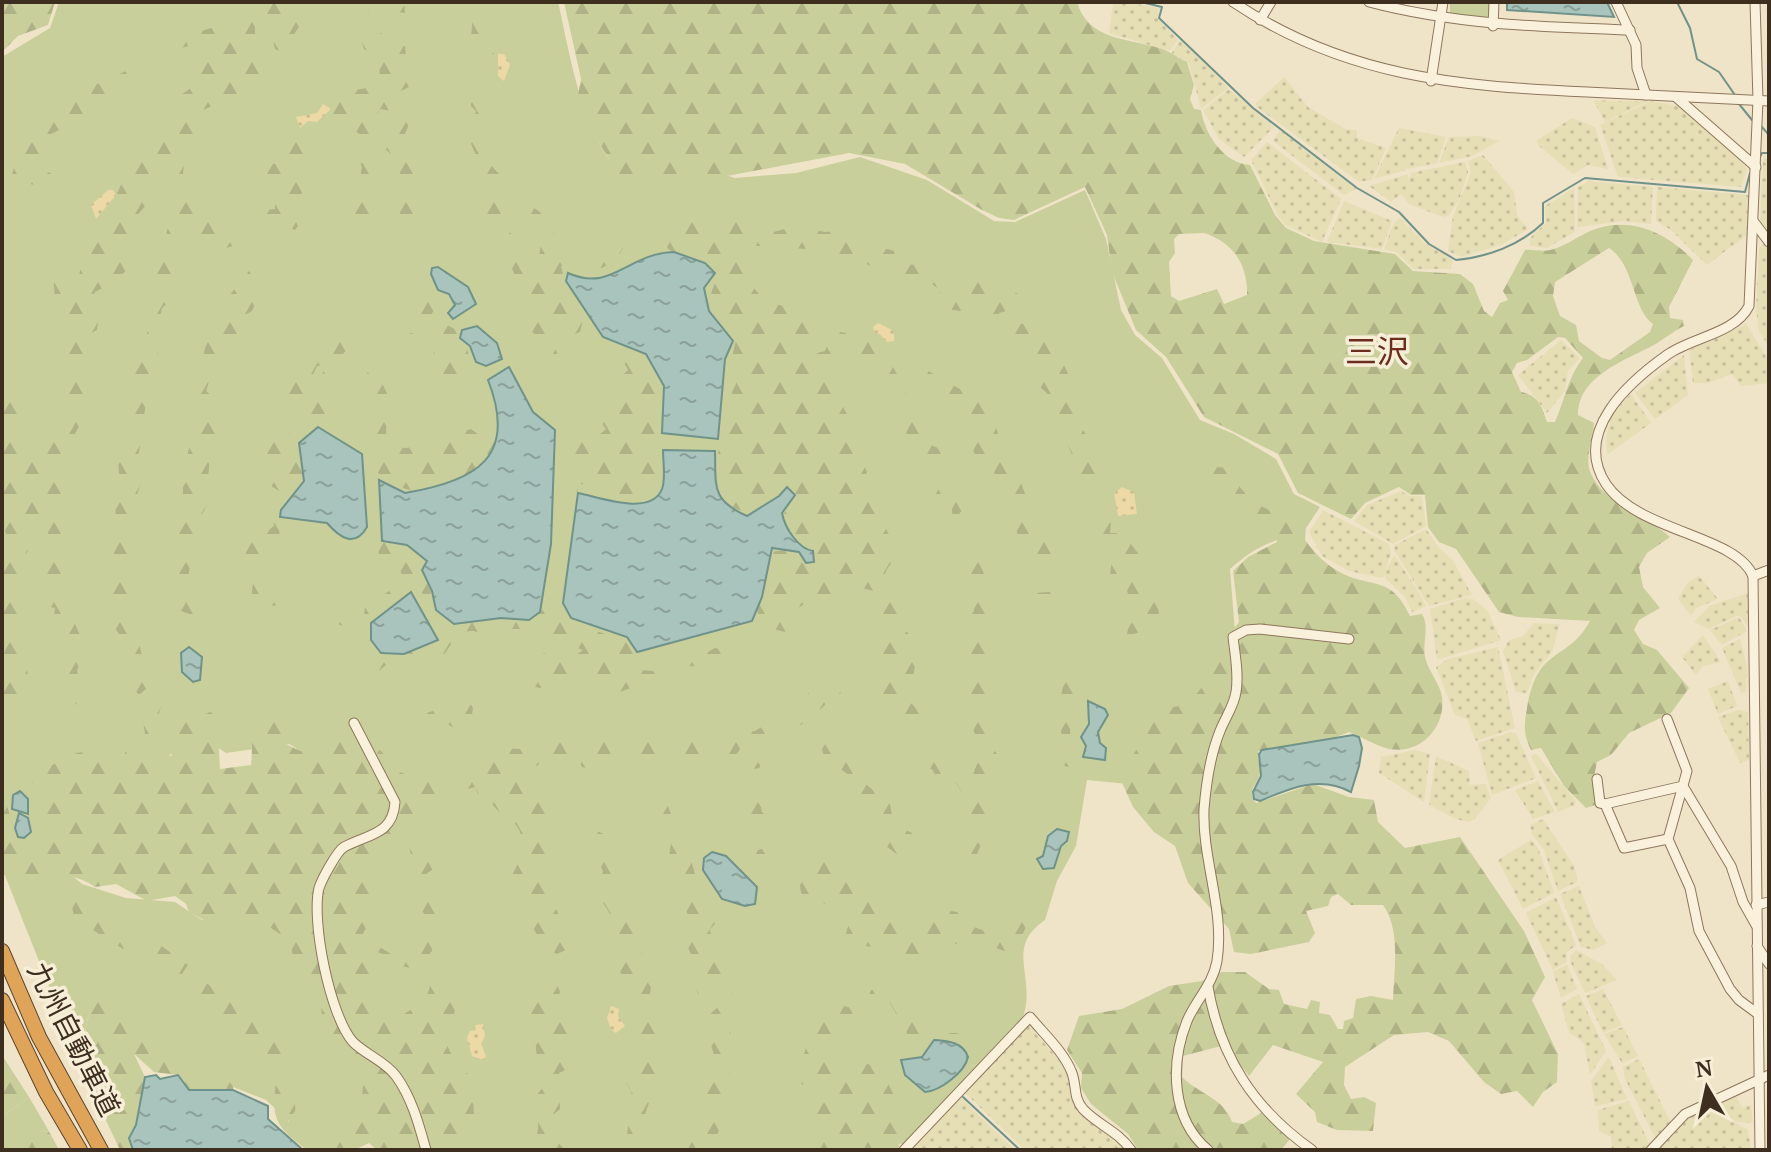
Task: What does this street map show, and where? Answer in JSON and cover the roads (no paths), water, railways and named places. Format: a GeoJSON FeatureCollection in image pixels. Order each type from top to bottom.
{"type":"FeatureCollection","features":[{"type":"Feature","properties":{"kind":"highway","name":"九州自動車道"},"geometry":{"type":"LineString","coordinates":[[2,951],[45,1048],[101,1150]]}},
{"type":"Feature","properties":{"kind":"highway","name":"九州自動車道"},"geometry":{"type":"LineString","coordinates":[[2,1000],[46,1092],[80,1150]]}},
{"type":"Feature","properties":{"kind":"street"},"geometry":{"type":"LineString","coordinates":[[1233,2],[1260,20],[1341,57],[1431,81],[1489,87],[1764,100]]}},
{"type":"Feature","properties":{"kind":"street"},"geometry":{"type":"LineString","coordinates":[[1260,20],[1271,2]]}},
{"type":"Feature","properties":{"kind":"street"},"geometry":{"type":"LineString","coordinates":[[1369,2],[1395,5],[1442,19],[1493,26],[1630,30]]}},
{"type":"Feature","properties":{"kind":"street"},"geometry":{"type":"LineString","coordinates":[[1431,81],[1443,2]]}},
{"type":"Feature","properties":{"kind":"street"},"geometry":{"type":"LineString","coordinates":[[1493,26],[1494,2]]}},
{"type":"Feature","properties":{"kind":"street"},"geometry":{"type":"LineString","coordinates":[[1616,2],[1630,30],[1646,95]]}},
{"type":"Feature","properties":{"kind":"street"},"geometry":{"type":"LineString","coordinates":[[1755,2],[1764,100],[1756,167],[1752,293],[1744,317],[1667,355],[1617,399],[1601,421],[1598,446],[1605,483],[1620,499],[1643,516],[1731,552],[1746,563],[1753,576],[1756,925],[1758,1014],[1764,1077],[1760,1150]]}},
{"type":"Feature","properties":{"kind":"street"},"geometry":{"type":"LineString","coordinates":[[1676,97],[1756,167]]}},
{"type":"Feature","properties":{"kind":"street"},"geometry":{"type":"LineString","coordinates":[[1754,222],[1769,242]]}},
{"type":"Feature","properties":{"kind":"street"},"geometry":{"type":"LineString","coordinates":[[1753,576],[1769,570]]}},
{"type":"Feature","properties":{"kind":"street"},"geometry":{"type":"LineString","coordinates":[[1208,1150],[1189,1133],[1182,1118],[1177,1082],[1181,1042],[1188,1019],[1208,986],[1217,961],[1217,924],[1206,856],[1205,805],[1219,733],[1236,696],[1233,637],[1246,630],[1260,629],[1349,639]]}},
{"type":"Feature","properties":{"kind":"street"},"geometry":{"type":"LineString","coordinates":[[1667,719],[1687,771],[1668,839],[1690,888],[1699,931],[1730,989],[1758,1014]]}},
{"type":"Feature","properties":{"kind":"street"},"geometry":{"type":"LineString","coordinates":[[354,723],[395,802],[385,829],[339,852],[322,879],[318,910],[329,982],[336,1011],[348,1035],[384,1063],[404,1090],[426,1150]]}},
{"type":"Feature","properties":{"kind":"street"},"geometry":{"type":"LineString","coordinates":[[1597,779],[1600,803],[1605,804],[1683,786]]}},
{"type":"Feature","properties":{"kind":"street"},"geometry":{"type":"LineString","coordinates":[[1683,786],[1731,866],[1743,902],[1756,925]]}},
{"type":"Feature","properties":{"kind":"street"},"geometry":{"type":"LineString","coordinates":[[1605,804],[1624,848],[1668,839]]}},
{"type":"Feature","properties":{"kind":"street"},"geometry":{"type":"LineString","coordinates":[[1756,905],[1769,902]]}},
{"type":"Feature","properties":{"kind":"street"},"geometry":{"type":"LineString","coordinates":[[1757,946],[1768,956]]}},
{"type":"Feature","properties":{"kind":"street"},"geometry":{"type":"LineString","coordinates":[[1208,986],[1221,1041],[1254,1095],[1282,1130],[1312,1150]]}},
{"type":"Feature","properties":{"kind":"street"},"geometry":{"type":"LineString","coordinates":[[904,1150],[1030,1017],[1065,1059],[1073,1075],[1075,1098],[1085,1111],[1111,1127],[1130,1150]]}},
{"type":"Feature","properties":{"kind":"street"},"geometry":{"type":"LineString","coordinates":[[1651,1150],[1685,1114],[1764,1077]]}},
{"type":"Feature","properties":{"kind":"water"},"geometry":{"type":"Polygon","coordinates":[[[1507,2],[1607,2],[1614,17],[1507,10],[1507,2]]]}},
{"type":"Feature","properties":{"kind":"water"},"geometry":{"type":"Polygon","coordinates":[[[674,252],[705,263],[715,273],[704,288],[709,311],[733,341],[725,359],[718,439],[662,433],[664,386],[646,354],[603,337],[566,281],[568,273],[597,278],[658,254],[674,252]]]}},
{"type":"Feature","properties":{"kind":"water"},"geometry":{"type":"Polygon","coordinates":[[[438,267],[468,287],[476,304],[453,319],[448,313],[455,305],[449,294],[438,290],[431,274],[432,268],[438,267]]]}},
{"type":"Feature","properties":{"kind":"water"},"geometry":{"type":"Polygon","coordinates":[[[477,326],[497,343],[502,359],[486,366],[476,362],[470,346],[460,338],[462,330],[477,326]]]}},
{"type":"Feature","properties":{"kind":"water"},"geometry":{"type":"Polygon","coordinates":[[[509,367],[533,412],[555,430],[551,544],[540,612],[529,620],[501,618],[454,624],[436,610],[432,591],[422,570],[427,561],[407,545],[382,541],[379,480],[405,493],[453,481],[485,461],[494,446],[498,428],[496,406],[488,380],[509,367]]]}},
{"type":"Feature","properties":{"kind":"water"},"geometry":{"type":"Polygon","coordinates":[[[318,427],[362,454],[367,527],[352,539],[337,533],[327,523],[280,517],[281,510],[304,481],[299,443],[318,427]]]}},
{"type":"Feature","properties":{"kind":"water"},"geometry":{"type":"Polygon","coordinates":[[[663,450],[715,451],[716,483],[721,498],[747,516],[779,496],[787,487],[795,495],[782,513],[784,519],[789,532],[798,542],[813,551],[814,562],[806,563],[799,552],[772,548],[762,597],[752,621],[637,652],[627,637],[571,618],[563,603],[578,493],[624,503],[647,502],[662,489],[663,450]]]}},
{"type":"Feature","properties":{"kind":"water"},"geometry":{"type":"Polygon","coordinates":[[[411,592],[438,640],[404,654],[381,653],[371,640],[371,623],[411,592]]]}},
{"type":"Feature","properties":{"kind":"water"},"geometry":{"type":"Polygon","coordinates":[[[189,647],[202,657],[200,680],[193,682],[182,672],[181,653],[189,647]]]}},
{"type":"Feature","properties":{"kind":"water"},"geometry":{"type":"Polygon","coordinates":[[[1088,701],[1105,709],[1108,715],[1098,732],[1100,743],[1106,748],[1105,760],[1083,757],[1086,746],[1081,737],[1089,724],[1088,701]]]}},
{"type":"Feature","properties":{"kind":"water"},"geometry":{"type":"Polygon","coordinates":[[[1353,735],[1359,737],[1362,748],[1351,792],[1328,784],[1316,784],[1294,788],[1260,801],[1254,799],[1253,792],[1261,776],[1259,754],[1262,750],[1353,735]]]}},
{"type":"Feature","properties":{"kind":"water"},"geometry":{"type":"Polygon","coordinates":[[[20,791],[28,799],[28,814],[12,809],[13,795],[20,791]]]}},
{"type":"Feature","properties":{"kind":"water"},"geometry":{"type":"Polygon","coordinates":[[[19,813],[28,818],[31,832],[24,838],[18,837],[15,828],[19,813]]]}},
{"type":"Feature","properties":{"kind":"water"},"geometry":{"type":"Polygon","coordinates":[[[1057,829],[1069,832],[1067,841],[1061,846],[1054,868],[1043,869],[1037,859],[1043,856],[1048,836],[1057,829]]]}},
{"type":"Feature","properties":{"kind":"water"},"geometry":{"type":"Polygon","coordinates":[[[712,852],[726,856],[757,887],[755,904],[745,906],[722,899],[703,870],[704,858],[712,852]]]}},
{"type":"Feature","properties":{"kind":"water"},"geometry":{"type":"Polygon","coordinates":[[[934,1040],[959,1045],[968,1057],[951,1080],[925,1092],[905,1075],[901,1060],[922,1057],[934,1040]]]}},
{"type":"Feature","properties":{"kind":"water"},"geometry":{"type":"Polygon","coordinates":[[[156,1075],[160,1079],[178,1075],[189,1090],[233,1090],[268,1106],[268,1119],[303,1150],[133,1150],[129,1138],[136,1125],[145,1077],[156,1075]]]}},
{"type":"Feature","properties":{"kind":"waterway"},"geometry":{"type":"LineString","coordinates":[[1141,2],[1162,7],[1159,18],[1253,108],[1357,188],[1399,212],[1429,244],[1456,260],[1492,253],[1524,238],[1543,223],[1543,203],[1585,178],[1745,192],[1750,173]]}},
{"type":"Feature","properties":{"kind":"waterway"},"geometry":{"type":"LineString","coordinates":[[1677,2],[1690,28],[1697,59],[1719,72],[1737,98]]}},
{"type":"Feature","properties":{"kind":"waterway"},"geometry":{"type":"LineString","coordinates":[[1739,104],[1752,120]]}},
{"type":"Feature","properties":{"kind":"waterway"},"geometry":{"type":"LineString","coordinates":[[1761,126],[1769,135]]}},
{"type":"Feature","properties":{"kind":"waterway"},"geometry":{"type":"LineString","coordinates":[[1760,157],[1762,153],[1769,153]]}},
{"type":"Feature","properties":{"kind":"waterway"},"geometry":{"type":"LineString","coordinates":[[963,1097],[1020,1150]]}},
{"type":"Feature","properties":{"kind":"district","name":"三沢"},"geometry":{"type":"Point","coordinates":[1377,352]}}]}
